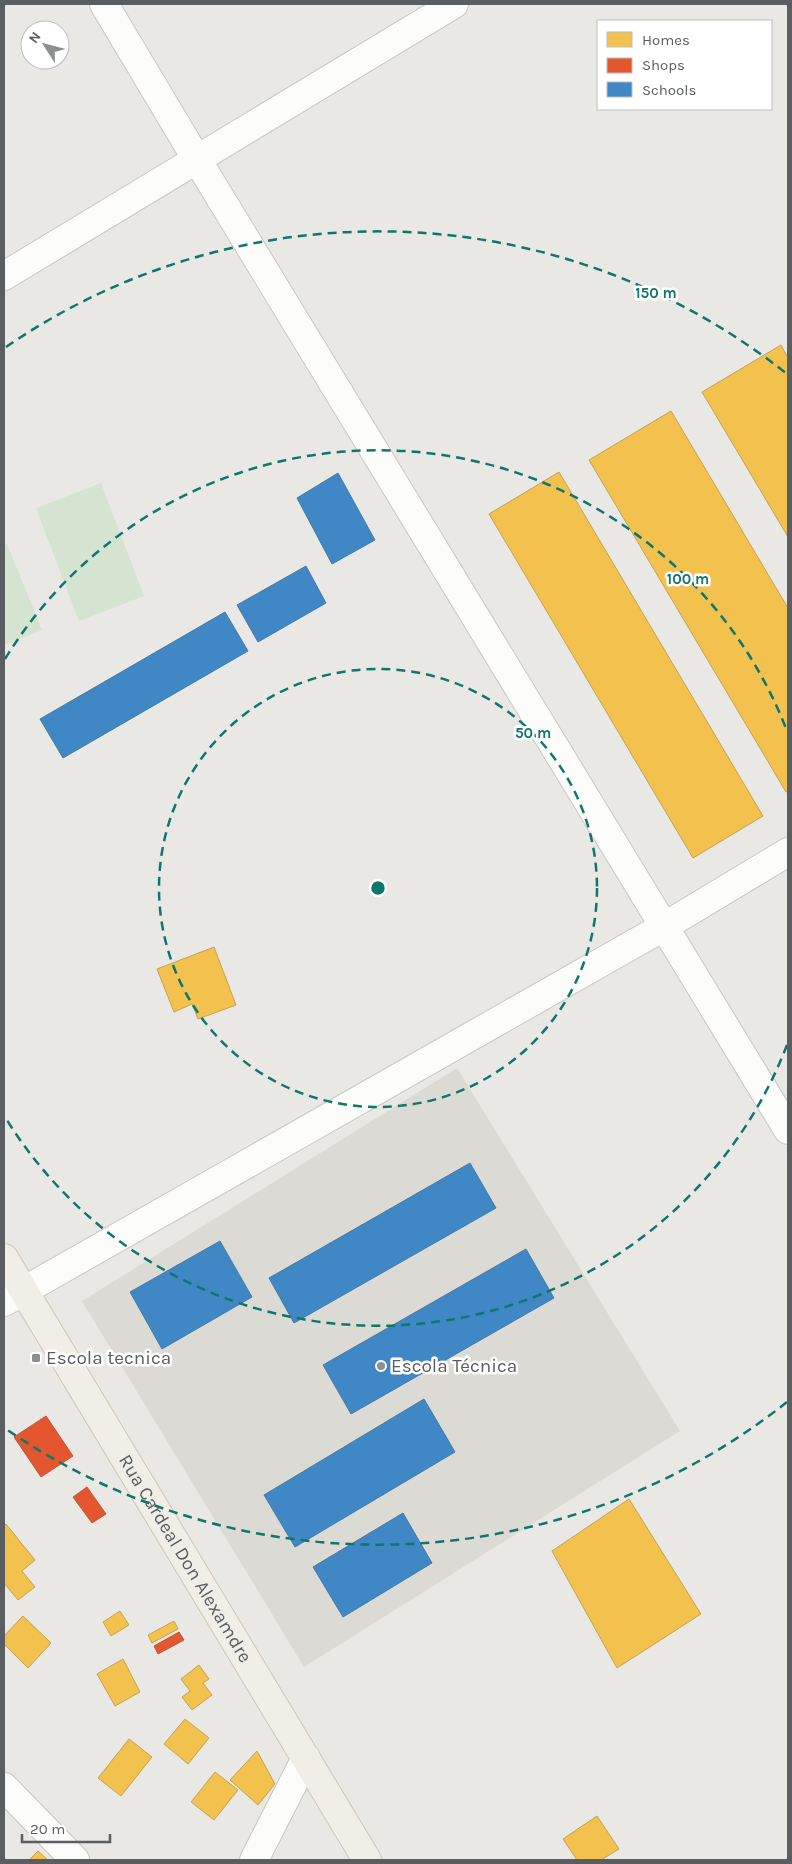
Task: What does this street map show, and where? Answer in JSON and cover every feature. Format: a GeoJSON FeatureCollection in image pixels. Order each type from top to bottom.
{"type":"FeatureCollection","features":[{"type":"Feature","properties":{"kind":"main road","name":"Rua Cardeal Don Alexamdre"},"geometry":{"type":"LineString","coordinates":[[4,1258],[13,1296],[306,1758],[367,1860]]}},
{"type":"Feature","properties":{"kind":"street"},"geometry":{"type":"LineString","coordinates":[[104,4],[788,1130]]}},
{"type":"Feature","properties":{"kind":"street"},"geometry":{"type":"LineString","coordinates":[[4,276],[196,158],[454,4]]}},
{"type":"Feature","properties":{"kind":"street"},"geometry":{"type":"LineString","coordinates":[[13,1296],[665,926],[788,852]]}},
{"type":"Feature","properties":{"kind":"street"},"geometry":{"type":"LineString","coordinates":[[254,1860],[306,1758]]}},
{"type":"Feature","properties":{"kind":"street"},"geometry":{"type":"LineString","coordinates":[[4,1786],[75,1860]]}},
{"type":"Feature","properties":{"kind":"shaded area","name":"Escola Técnica"},"geometry":{"type":"Polygon","coordinates":[[[457,1068],[680,1431],[304,1667],[82,1301],[457,1068]]]}},
{"type":"Feature","properties":{"kind":"green space"},"geometry":{"type":"Polygon","coordinates":[[[101,483],[144,596],[79,621],[36,508],[101,483]]]}},
{"type":"Feature","properties":{"kind":"green space"},"geometry":{"type":"Polygon","coordinates":[[[7,544],[42,630],[4,645],[4,545],[7,544]]]}},
{"type":"Feature","properties":{"kind":"building: Homes"},"geometry":{"type":"Polygon","coordinates":[[[781,345],[788,358],[788,537],[702,392],[781,345]]]}},
{"type":"Feature","properties":{"kind":"building: Homes"},"geometry":{"type":"Polygon","coordinates":[[[671,411],[788,608],[788,791],[786,792],[589,460],[671,411]]]}},
{"type":"Feature","properties":{"kind":"building: Homes"},"geometry":{"type":"Polygon","coordinates":[[[559,472],[763,816],[693,858],[489,514],[559,472]]]}},
{"type":"Feature","properties":{"kind":"building: Homes"},"geometry":{"type":"Polygon","coordinates":[[[214,947],[236,1005],[198,1019],[192,1004],[174,1012],[157,969],[214,947]]]}},
{"type":"Feature","properties":{"kind":"building: Homes"},"geometry":{"type":"Polygon","coordinates":[[[629,1499],[701,1614],[617,1668],[552,1551],[629,1499]]]}},
{"type":"Feature","properties":{"kind":"building: Homes"},"geometry":{"type":"Polygon","coordinates":[[[6,1524],[35,1560],[22,1571],[35,1587],[18,1600],[4,1583],[4,1526],[6,1524]]]}},
{"type":"Feature","properties":{"kind":"building: Homes"},"geometry":{"type":"Polygon","coordinates":[[[120,1611],[129,1625],[111,1636],[103,1622],[120,1611]]]}},
{"type":"Feature","properties":{"kind":"building: Homes"},"geometry":{"type":"Polygon","coordinates":[[[23,1616],[51,1643],[28,1668],[4,1644],[4,1636],[23,1616]]]}},
{"type":"Feature","properties":{"kind":"building: Homes"},"geometry":{"type":"Polygon","coordinates":[[[174,1621],[178,1629],[152,1643],[148,1635],[174,1621]]]}},
{"type":"Feature","properties":{"kind":"building: Homes"},"geometry":{"type":"Polygon","coordinates":[[[123,1659],[140,1692],[115,1706],[97,1674],[123,1659]]]}},
{"type":"Feature","properties":{"kind":"building: Homes"},"geometry":{"type":"Polygon","coordinates":[[[199,1665],[209,1679],[203,1683],[212,1695],[192,1710],[182,1697],[190,1691],[181,1679],[199,1665]]]}},
{"type":"Feature","properties":{"kind":"building: Homes"},"geometry":{"type":"Polygon","coordinates":[[[185,1719],[209,1738],[188,1764],[164,1744],[185,1719]]]}},
{"type":"Feature","properties":{"kind":"building: Homes"},"geometry":{"type":"Polygon","coordinates":[[[129,1739],[152,1757],[121,1796],[98,1778],[129,1739]]]}},
{"type":"Feature","properties":{"kind":"building: Homes"},"geometry":{"type":"Polygon","coordinates":[[[257,1751],[275,1784],[258,1805],[230,1780],[257,1751]]]}},
{"type":"Feature","properties":{"kind":"building: Homes"},"geometry":{"type":"Polygon","coordinates":[[[215,1772],[238,1790],[214,1820],[191,1802],[215,1772]]]}},
{"type":"Feature","properties":{"kind":"building: Homes"},"geometry":{"type":"Polygon","coordinates":[[[597,1816],[619,1849],[601,1860],[577,1860],[563,1839],[597,1816]]]}},
{"type":"Feature","properties":{"kind":"building: Homes"},"geometry":{"type":"Polygon","coordinates":[[[38,1851],[48,1860],[29,1860],[38,1851]]]}},
{"type":"Feature","properties":{"kind":"building: Shops"},"geometry":{"type":"Polygon","coordinates":[[[46,1416],[73,1456],[41,1477],[14,1437],[46,1416]]]}},
{"type":"Feature","properties":{"kind":"building: Shops"},"geometry":{"type":"Polygon","coordinates":[[[87,1487],[106,1514],[92,1523],[73,1497],[87,1487]]]}},
{"type":"Feature","properties":{"kind":"building: Shops"},"geometry":{"type":"Polygon","coordinates":[[[179,1632],[184,1640],[158,1654],[154,1646],[179,1632]]]}},
{"type":"Feature","properties":{"kind":"building: Schools"},"geometry":{"type":"Polygon","coordinates":[[[338,473],[375,540],[332,564],[297,498],[338,473]]]}},
{"type":"Feature","properties":{"kind":"building: Schools"},"geometry":{"type":"Polygon","coordinates":[[[306,566],[326,603],[258,642],[237,605],[306,566]]]}},
{"type":"Feature","properties":{"kind":"building: Schools"},"geometry":{"type":"Polygon","coordinates":[[[225,612],[248,651],[63,758],[40,719],[225,612]]]}},
{"type":"Feature","properties":{"kind":"building: Schools"},"geometry":{"type":"Polygon","coordinates":[[[470,1163],[496,1208],[294,1323],[269,1278],[470,1163]]]}},
{"type":"Feature","properties":{"kind":"building: Schools"},"geometry":{"type":"Polygon","coordinates":[[[220,1241],[252,1297],[162,1349],[130,1292],[220,1241]]]}},
{"type":"Feature","properties":{"kind":"building: Schools"},"geometry":{"type":"Polygon","coordinates":[[[526,1249],[554,1298],[351,1414],[323,1365],[526,1249]]]}},
{"type":"Feature","properties":{"kind":"building: Schools"},"geometry":{"type":"Polygon","coordinates":[[[424,1399],[455,1452],[295,1547],[264,1495],[424,1399]]]}},
{"type":"Feature","properties":{"kind":"building: Schools"},"geometry":{"type":"Polygon","coordinates":[[[403,1513],[432,1563],[343,1617],[313,1567],[403,1513]]]}},
{"type":"Feature","properties":{"kind":"place","name":"Escola tecnica"},"geometry":{"type":"Point","coordinates":[36,1358]}},
{"type":"Feature","properties":{"kind":"place","name":"Escola Técnica"},"geometry":{"type":"Point","coordinates":[381,1366]}}]}
